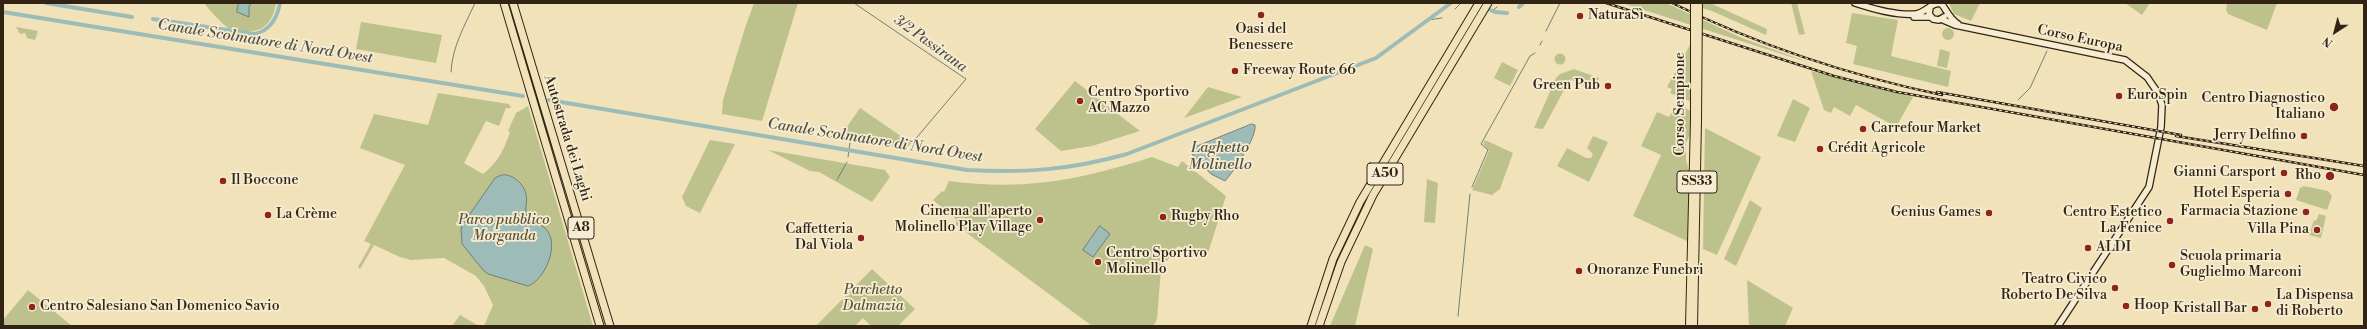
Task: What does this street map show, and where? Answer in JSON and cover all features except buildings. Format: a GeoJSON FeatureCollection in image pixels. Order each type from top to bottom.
{"type":"FeatureCollection","features":[{"type":"Feature","properties":{"kind":"highway","name":"Autostrada dei Laghi"},"geometry":{"type":"LineString","coordinates":[[504,3],[600,326]]}},
{"type":"Feature","properties":{"kind":"highway","name":"Autostrada dei Laghi"},"geometry":{"type":"LineString","coordinates":[[513,3],[610,326]]}},
{"type":"Feature","properties":{"kind":"highway","name":"A50"},"geometry":{"type":"LineString","coordinates":[[1311,326],[1334,259],[1360,202],[1479,3]]}},
{"type":"Feature","properties":{"kind":"highway","name":"A50"},"geometry":{"type":"LineString","coordinates":[[1319,326],[1341,262],[1373,195],[1488,3]]}},
{"type":"Feature","properties":{"kind":"highway","name":"Corso Sempione"},"geometry":{"type":"LineString","coordinates":[[1694,3],[1696,120]]}},
{"type":"Feature","properties":{"kind":"highway","name":"Corso Sempione"},"geometry":{"type":"LineString","coordinates":[[1689,326],[1694,242],[1699,3]]}},
{"type":"Feature","properties":{"kind":"highway","name":"Corso Sempione"},"geometry":{"type":"LineString","coordinates":[[1693,252],[1694,326]]}},
{"type":"Feature","properties":{"kind":"main road"},"geometry":{"type":"LineString","coordinates":[[1855,3],[1918,17],[1941,19],[1946,12],[1945,7],[1938,3],[1922,13],[1906,14]]}},
{"type":"Feature","properties":{"kind":"main road"},"geometry":{"type":"LineString","coordinates":[[1930,8],[1931,17]]}},
{"type":"Feature","properties":{"kind":"main road","name":"Corso Europa"},"geometry":{"type":"LineString","coordinates":[[1946,12],[1950,18],[1962,26]]}},
{"type":"Feature","properties":{"kind":"main road","name":"Corso Europa"},"geometry":{"type":"LineString","coordinates":[[1941,19],[1950,24],[2125,60],[2147,77],[2159,96],[2162,120],[2148,190],[2058,326]]}},
{"type":"Feature","properties":{"kind":"green space"},"geometry":{"type":"Polygon","coordinates":[[[204,3],[276,3],[272,17],[265,26],[254,31],[247,32],[229,29],[204,3]]]}},
{"type":"Feature","properties":{"kind":"green space"},"geometry":{"type":"Polygon","coordinates":[[[754,3],[798,3],[762,121],[722,114],[723,100],[754,3]]]}},
{"type":"Feature","properties":{"kind":"green space"},"geometry":{"type":"Polygon","coordinates":[[[1622,3],[1666,3],[1742,38],[1813,64],[1622,3]]]}},
{"type":"Feature","properties":{"kind":"green space"},"geometry":{"type":"Polygon","coordinates":[[[1685,3],[1710,3],[1767,29],[1766,35],[1712,11],[1685,3]]]}},
{"type":"Feature","properties":{"kind":"green space"},"geometry":{"type":"Polygon","coordinates":[[[1791,3],[1797,3],[1805,34],[1799,35],[1791,3]]]}},
{"type":"Feature","properties":{"kind":"green space"},"geometry":{"type":"Polygon","coordinates":[[[1949,3],[1980,3],[1971,21],[1954,14],[1949,3]]]}},
{"type":"Feature","properties":{"kind":"green space"},"geometry":{"type":"Polygon","coordinates":[[[2125,3],[2150,3],[2142,15],[2125,3]]]}},
{"type":"Feature","properties":{"kind":"green space"},"geometry":{"type":"Polygon","coordinates":[[[2227,3],[2277,3],[2267,30],[2228,14],[2226,10],[2227,3]]]}},
{"type":"Feature","properties":{"kind":"green space"},"geometry":{"type":"Polygon","coordinates":[[[1852,13],[1898,20],[1891,56],[1951,71],[1948,87],[1853,64],[1857,46],[1846,43],[1852,13]]]}},
{"type":"Feature","properties":{"kind":"green space"},"geometry":{"type":"Polygon","coordinates":[[[361,22],[442,35],[436,63],[356,49],[361,22]]]}},
{"type":"Feature","properties":{"kind":"green space"},"geometry":{"type":"Polygon","coordinates":[[[16,27],[38,31],[35,40],[27,38],[25,33],[20,34],[16,27]]]}},
{"type":"Feature","properties":{"kind":"green space"},"geometry":{"type":"Polygon","coordinates":[[[1948,28],[1952,30],[1954,34],[1952,38],[1948,40],[1944,38],[1942,34],[1944,30],[1948,28]]]}},
{"type":"Feature","properties":{"kind":"green space"},"geometry":{"type":"Polygon","coordinates":[[[1691,43],[1693,44],[1692,102],[1670,93],[1672,89],[1667,87],[1691,43]]]}},
{"type":"Feature","properties":{"kind":"green space"},"geometry":{"type":"Polygon","coordinates":[[[1940,49],[1950,52],[1947,68],[1937,66],[1940,49]]]}},
{"type":"Feature","properties":{"kind":"green space"},"geometry":{"type":"Polygon","coordinates":[[[1560,53],[1564,55],[1566,59],[1564,63],[1560,65],[1556,63],[1554,59],[1556,55],[1560,53]]]}},
{"type":"Feature","properties":{"kind":"green space"},"geometry":{"type":"Polygon","coordinates":[[[1502,62],[1518,70],[1510,86],[1494,78],[1502,62]]]}},
{"type":"Feature","properties":{"kind":"green space"},"geometry":{"type":"Polygon","coordinates":[[[1574,69],[1599,78],[1593,91],[1570,79],[1543,129],[1534,128],[1556,78],[1560,74],[1574,69]]]}},
{"type":"Feature","properties":{"kind":"green space"},"geometry":{"type":"Polygon","coordinates":[[[1811,71],[1913,97],[1896,127],[1856,105],[1850,116],[1834,107],[1831,113],[1824,110],[1811,71]]]}},
{"type":"Feature","properties":{"kind":"green space","name":"Centro Sportivo AC Mazzo"},"geometry":{"type":"Polygon","coordinates":[[[1075,81],[1140,131],[1092,146],[1061,151],[1035,129],[1075,81]]]}},
{"type":"Feature","properties":{"kind":"green space"},"geometry":{"type":"Polygon","coordinates":[[[1208,87],[1242,97],[1184,118],[1208,87]]]}},
{"type":"Feature","properties":{"kind":"green space","name":"Parco pubblico Morganda"},"geometry":{"type":"Polygon","coordinates":[[[438,93],[509,104],[511,108],[506,108],[499,126],[486,121],[464,163],[483,174],[493,165],[503,150],[510,132],[508,131],[516,113],[528,106],[593,326],[484,326],[493,305],[484,286],[476,276],[444,258],[411,260],[400,257],[374,245],[360,269],[358,267],[371,244],[364,241],[405,165],[360,148],[374,114],[428,125],[438,93]]]}},
{"type":"Feature","properties":{"kind":"green space"},"geometry":{"type":"Polygon","coordinates":[[[1793,99],[1810,108],[1795,142],[1777,136],[1793,99]]]}},
{"type":"Feature","properties":{"kind":"green space"},"geometry":{"type":"Polygon","coordinates":[[[1676,105],[1692,111],[1691,132],[1686,143],[1686,160],[1690,174],[1689,242],[1633,216],[1661,155],[1641,146],[1657,112],[1669,117],[1676,105]]]}},
{"type":"Feature","properties":{"kind":"green space"},"geometry":{"type":"Polygon","coordinates":[[[860,108],[911,143],[908,147],[894,147],[842,134],[860,108]]]}},
{"type":"Feature","properties":{"kind":"green space"},"geometry":{"type":"Polygon","coordinates":[[[1705,128],[1761,157],[1717,255],[1703,249],[1705,128]]]}},
{"type":"Feature","properties":{"kind":"green space"},"geometry":{"type":"Polygon","coordinates":[[[1593,136],[1608,142],[1589,182],[1557,166],[1567,148],[1586,158],[1591,158],[1593,154],[1587,148],[1593,136]]]}},
{"type":"Feature","properties":{"kind":"green space"},"geometry":{"type":"Polygon","coordinates":[[[710,140],[735,144],[700,213],[686,206],[682,197],[710,140]]]}},
{"type":"Feature","properties":{"kind":"green space"},"geometry":{"type":"Polygon","coordinates":[[[1485,140],[1513,153],[1500,189],[1492,195],[1472,190],[1489,151],[1483,144],[1485,140]]]}},
{"type":"Feature","properties":{"kind":"green space"},"geometry":{"type":"Polygon","coordinates":[[[768,150],[885,170],[890,177],[872,202],[819,172],[810,171],[768,150]]]}},
{"type":"Feature","properties":{"kind":"green space"},"geometry":{"type":"Polygon","coordinates":[[[1152,157],[1178,167],[1182,161],[1226,196],[1207,256],[1178,246],[1161,269],[1157,319],[1154,325],[1155,326],[1092,326],[956,225],[956,219],[933,200],[942,191],[944,192],[949,181],[1003,185],[1028,184],[1100,172],[1152,157]]]}},
{"type":"Feature","properties":{"kind":"green space"},"geometry":{"type":"Polygon","coordinates":[[[1427,179],[1438,183],[1435,223],[1424,222],[1427,179]]]}},
{"type":"Feature","properties":{"kind":"green space"},"geometry":{"type":"Polygon","coordinates":[[[2304,186],[2328,191],[2332,196],[2327,210],[2296,200],[2300,188],[2304,186]]]}},
{"type":"Feature","properties":{"kind":"green space"},"geometry":{"type":"Polygon","coordinates":[[[1750,200],[1762,208],[1736,266],[1724,259],[1750,200]]]}},
{"type":"Feature","properties":{"kind":"green space"},"geometry":{"type":"Polygon","coordinates":[[[2319,214],[2326,216],[2321,238],[2309,235],[2314,220],[2316,221],[2319,214]]]}},
{"type":"Feature","properties":{"kind":"green space"},"geometry":{"type":"Polygon","coordinates":[[[1365,245],[1373,249],[1355,326],[1330,326],[1365,245]]]}},
{"type":"Feature","properties":{"kind":"green space","name":"Parchetto Dalmazia"},"geometry":{"type":"Polygon","coordinates":[[[872,269],[915,309],[898,326],[871,326],[863,318],[855,326],[816,326],[872,269]]]}},
{"type":"Feature","properties":{"kind":"green space"},"geometry":{"type":"Polygon","coordinates":[[[1747,280],[1793,308],[1785,326],[1749,326],[1747,280]]]}},
{"type":"Feature","properties":{"kind":"green space","name":"Centro Salesiano San Domenico Savio"},"geometry":{"type":"Polygon","coordinates":[[[28,290],[72,326],[3,326],[3,320],[28,290]]]}},
{"type":"Feature","properties":{"kind":"green space"},"geometry":{"type":"Polygon","coordinates":[[[460,315],[479,326],[452,326],[460,315]]]}},
{"type":"Feature","properties":{"kind":"water"},"geometry":{"type":"Polygon","coordinates":[[[239,3],[252,3],[249,6],[249,17],[237,12],[239,3]]]}},
{"type":"Feature","properties":{"kind":"water","name":"Laghetto Molinello"},"geometry":{"type":"Polygon","coordinates":[[[1252,124],[1255,125],[1255,130],[1249,145],[1234,170],[1225,181],[1211,174],[1191,153],[1193,148],[1252,124]]]}},
{"type":"Feature","properties":{"kind":"water"},"geometry":{"type":"Polygon","coordinates":[[[502,175],[513,177],[520,183],[525,190],[527,216],[545,228],[550,235],[551,251],[549,260],[540,277],[528,286],[488,274],[462,244],[461,229],[463,224],[495,178],[502,175]]]}},
{"type":"Feature","properties":{"kind":"water"},"geometry":{"type":"Polygon","coordinates":[[[1100,226],[1110,234],[1093,257],[1083,250],[1100,226]]]}},
{"type":"Feature","properties":{"kind":"waterway"},"geometry":{"type":"LineString","coordinates":[[46,3],[132,17]]}},
{"type":"Feature","properties":{"kind":"waterway"},"geometry":{"type":"LineString","coordinates":[[153,19],[254,34],[264,30],[272,23],[275,19],[280,3]]}},
{"type":"Feature","properties":{"kind":"waterway"},"geometry":{"type":"LineString","coordinates":[[451,72],[456,45],[475,3]]}},
{"type":"Feature","properties":{"kind":"waterway","name":"3/2 Passirana"},"geometry":{"type":"LineString","coordinates":[[854,3],[966,79],[913,142],[908,140]]}},
{"type":"Feature","properties":{"kind":"waterway","name":"Canale Scolmatore di Nord Ovest"},"geometry":{"type":"LineString","coordinates":[[549,100],[967,170],[1008,171],[1067,167],[1127,154],[1376,58],[1451,3]]}},
{"type":"Feature","properties":{"kind":"waterway"},"geometry":{"type":"LineString","coordinates":[[1455,9],[1461,3]]}},
{"type":"Feature","properties":{"kind":"waterway","name":"Canale Scolmatore di Nord Ovest"},"geometry":{"type":"LineString","coordinates":[[1519,7],[1523,3]]}},
{"type":"Feature","properties":{"kind":"waterway"},"geometry":{"type":"LineString","coordinates":[[1546,31],[1560,3]]}},
{"type":"Feature","properties":{"kind":"waterway","name":"Canale Scolmatore di Nord Ovest"},"geometry":{"type":"LineString","coordinates":[[1492,11],[1497,7]]}},
{"type":"Feature","properties":{"kind":"waterway","name":"Canale Scolmatore di Nord Ovest"},"geometry":{"type":"LineString","coordinates":[[1485,8],[1495,12],[1507,13]]}},
{"type":"Feature","properties":{"kind":"waterway","name":"Canale Scolmatore di Nord Ovest"},"geometry":{"type":"LineString","coordinates":[[3,12],[523,96]]}},
{"type":"Feature","properties":{"kind":"waterway","name":"Canale Scolmatore di Nord Ovest"},"geometry":{"type":"LineString","coordinates":[[1428,20],[1442,18]]}},
{"type":"Feature","properties":{"kind":"waterway"},"geometry":{"type":"LineString","coordinates":[[1540,45],[1542,41]]}},
{"type":"Feature","properties":{"kind":"waterway"},"geometry":{"type":"LineString","coordinates":[[2018,100],[2030,88],[2047,51]]}},
{"type":"Feature","properties":{"kind":"waterway"},"geometry":{"type":"LineString","coordinates":[[1472,187],[1488,150],[1481,144],[1530,56],[1535,53]]}},
{"type":"Feature","properties":{"kind":"waterway","name":"3/2 Passirana"},"geometry":{"type":"LineString","coordinates":[[850,138],[851,136],[905,144]]}},
{"type":"Feature","properties":{"kind":"waterway","name":"3/2 Passirana"},"geometry":{"type":"LineString","coordinates":[[848,157],[850,143]]}},
{"type":"Feature","properties":{"kind":"waterway","name":"3/2 Passirana"},"geometry":{"type":"LineString","coordinates":[[837,180],[847,162]]}},
{"type":"Feature","properties":{"kind":"waterway"},"geometry":{"type":"LineString","coordinates":[[1458,316],[1470,194]]}},
{"type":"Feature","properties":{"kind":"railway"},"geometry":{"type":"LineString","coordinates":[[1606,3],[1834,76],[1897,92],[2364,175]]}},
{"type":"Feature","properties":{"kind":"railway"},"geometry":{"type":"LineString","coordinates":[[1672,3],[1737,32],[1804,57],[1872,78],[1942,95]]}},
{"type":"Feature","properties":{"kind":"railway"},"geometry":{"type":"LineString","coordinates":[[1937,92],[2181,135]]}},
{"type":"Feature","properties":{"kind":"railway"},"geometry":{"type":"LineString","coordinates":[[2176,136],[2364,166]]}},
{"type":"Feature","properties":{"kind":"place","name":"Oasi del Benessere"},"geometry":{"type":"Point","coordinates":[1261,15]}},
{"type":"Feature","properties":{"kind":"place","name":"NaturaSì"},"geometry":{"type":"Point","coordinates":[1580,16]}},
{"type":"Feature","properties":{"kind":"place","name":"Freeway Route 66"},"geometry":{"type":"Point","coordinates":[1235,71]}},
{"type":"Feature","properties":{"kind":"place","name":"Green Pub"},"geometry":{"type":"Point","coordinates":[1608,86]}},
{"type":"Feature","properties":{"kind":"place","name":"EuroSpin"},"geometry":{"type":"Point","coordinates":[2119,96]}},
{"type":"Feature","properties":{"kind":"place","name":"Centro Sportivo AC Mazzo"},"geometry":{"type":"Point","coordinates":[1080,101]}},
{"type":"Feature","properties":{"kind":"place","name":"Centro Diagnostico Italiano"},"geometry":{"type":"Point","coordinates":[2334,107]}},
{"type":"Feature","properties":{"kind":"place","name":"Carrefour Market"},"geometry":{"type":"Point","coordinates":[1863,129]}},
{"type":"Feature","properties":{"kind":"place","name":"Jerry Delfino"},"geometry":{"type":"Point","coordinates":[2304,136]}},
{"type":"Feature","properties":{"kind":"place","name":"Crédit Agricole"},"geometry":{"type":"Point","coordinates":[1820,149]}},
{"type":"Feature","properties":{"kind":"place","name":"Gianni Carsport"},"geometry":{"type":"Point","coordinates":[2284,173]}},
{"type":"Feature","properties":{"kind":"place","name":"Rho"},"geometry":{"type":"Point","coordinates":[2330,176]}},
{"type":"Feature","properties":{"kind":"place","name":"Il Boccone"},"geometry":{"type":"Point","coordinates":[223,181]}},
{"type":"Feature","properties":{"kind":"place","name":"Hotel Esperia"},"geometry":{"type":"Point","coordinates":[2288,194]}},
{"type":"Feature","properties":{"kind":"place","name":"Farmacia Stazione"},"geometry":{"type":"Point","coordinates":[2306,212]}},
{"type":"Feature","properties":{"kind":"place","name":"Genius Games"},"geometry":{"type":"Point","coordinates":[1989,213]}},
{"type":"Feature","properties":{"kind":"place","name":"La Crème"},"geometry":{"type":"Point","coordinates":[268,215]}},
{"type":"Feature","properties":{"kind":"place","name":"Rugby Rho"},"geometry":{"type":"Point","coordinates":[1163,217]}},
{"type":"Feature","properties":{"kind":"place","name":"Cinema all'aperto Molinello Play Village"},"geometry":{"type":"Point","coordinates":[1040,220]}},
{"type":"Feature","properties":{"kind":"place","name":"Centro Estetico La Fenice"},"geometry":{"type":"Point","coordinates":[2170,221]}},
{"type":"Feature","properties":{"kind":"place","name":"Villa Pina"},"geometry":{"type":"Point","coordinates":[2317,230]}},
{"type":"Feature","properties":{"kind":"place","name":"Caffetteria Dal Viola"},"geometry":{"type":"Point","coordinates":[861,238]}},
{"type":"Feature","properties":{"kind":"place","name":"ALDI"},"geometry":{"type":"Point","coordinates":[2088,248]}},
{"type":"Feature","properties":{"kind":"place","name":"Centro Sportivo Molinello"},"geometry":{"type":"Point","coordinates":[1098,262]}},
{"type":"Feature","properties":{"kind":"place","name":"Scuola primaria Guglielmo Marconi"},"geometry":{"type":"Point","coordinates":[2172,265]}},
{"type":"Feature","properties":{"kind":"place","name":"Onoranze Funebri"},"geometry":{"type":"Point","coordinates":[1579,271]}},
{"type":"Feature","properties":{"kind":"place","name":"Teatro Civico Roberto De Silva"},"geometry":{"type":"Point","coordinates":[2115,288]}},
{"type":"Feature","properties":{"kind":"place","name":"La Dispensa di Roberto"},"geometry":{"type":"Point","coordinates":[2268,304]}},
{"type":"Feature","properties":{"kind":"place","name":"Hoop"},"geometry":{"type":"Point","coordinates":[2126,306]}},
{"type":"Feature","properties":{"kind":"place","name":"Centro Salesiano San Domenico Savio"},"geometry":{"type":"Point","coordinates":[32,307]}},
{"type":"Feature","properties":{"kind":"place","name":"Kristall Bar"},"geometry":{"type":"Point","coordinates":[2255,309]}}]}
